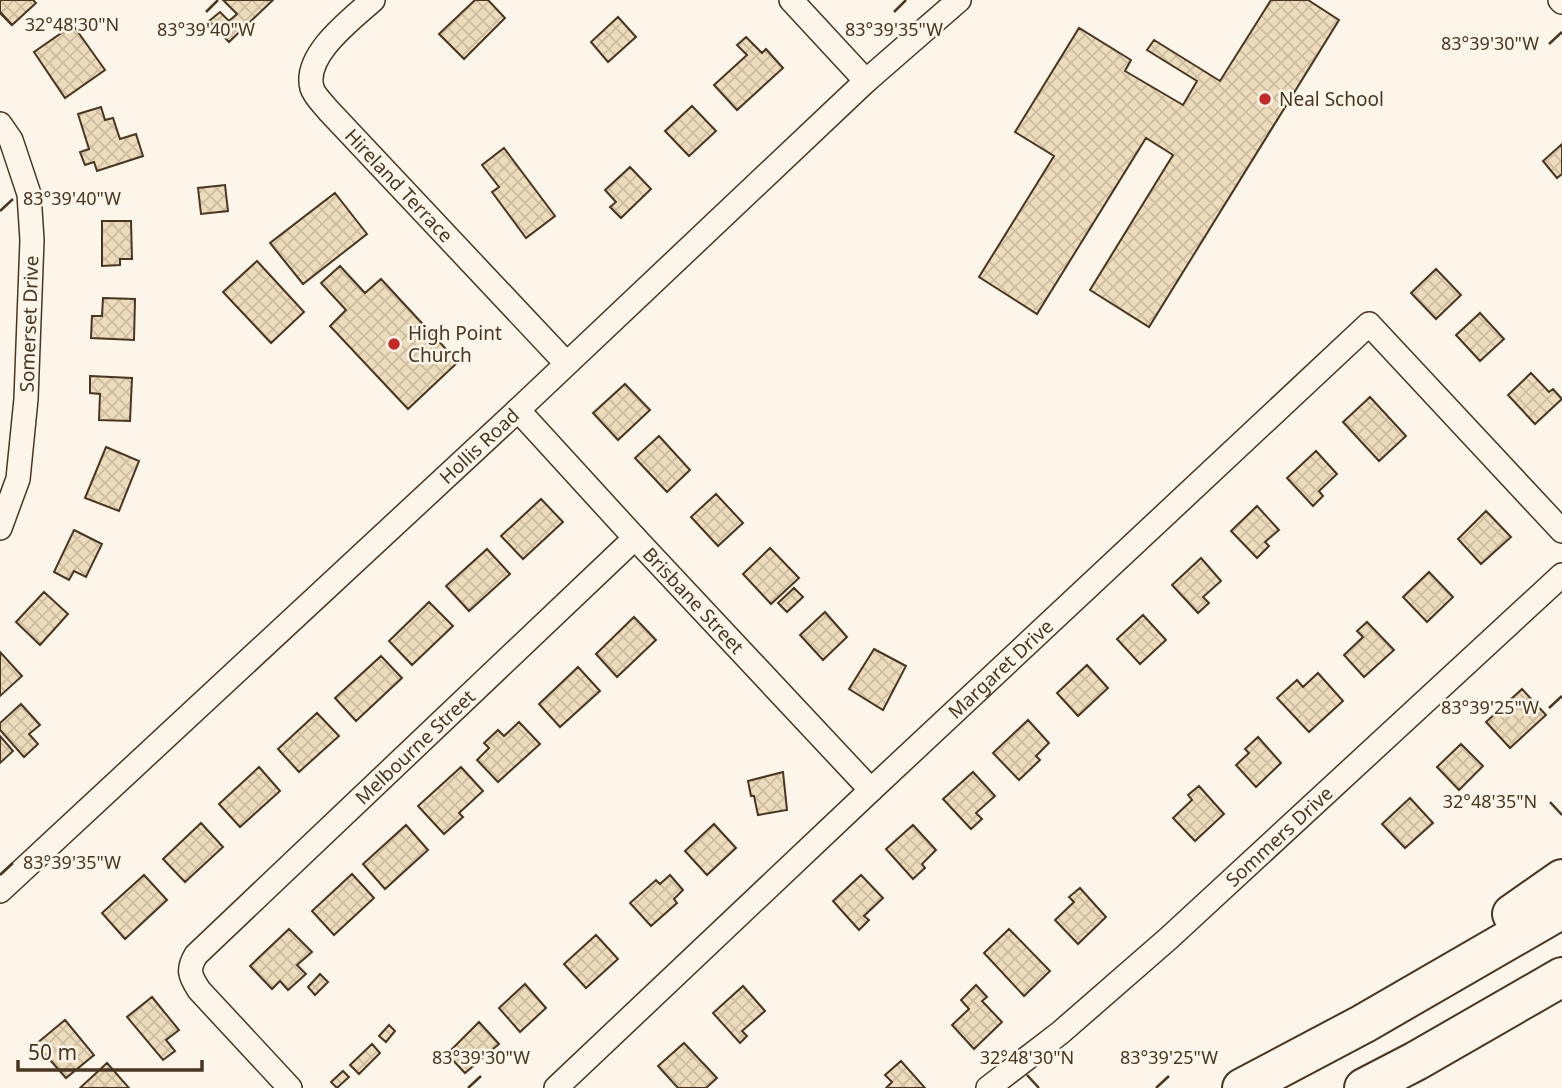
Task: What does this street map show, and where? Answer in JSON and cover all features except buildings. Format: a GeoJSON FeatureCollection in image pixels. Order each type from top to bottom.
{"type":"FeatureCollection","features":[{"type":"Feature","properties":{"kind":"highway"},"geometry":{"type":"LineString","coordinates":[[1363,1024],[1562,879]]}},
{"type":"Feature","properties":{"kind":"highway"},"geometry":{"type":"LineString","coordinates":[[1242,1088],[1363,1024],[1562,909]]}},
{"type":"Feature","properties":{"kind":"highway"},"geometry":{"type":"LineString","coordinates":[[1364,1088],[1562,977]]}},
{"type":"Feature","properties":{"kind":"street","name":"Hireland Terrace"},"geometry":{"type":"LineString","coordinates":[[373,0],[338,32],[317,57],[311,74],[312,90],[566,363]]}},
{"type":"Feature","properties":{"kind":"street"},"geometry":{"type":"LineString","coordinates":[[792,0],[866,81]]}},
{"type":"Feature","properties":{"kind":"street","name":"Hollis Road"},"geometry":{"type":"LineString","coordinates":[[0,891],[518,410],[866,81],[959,0]]}},
{"type":"Feature","properties":{"kind":"street","name":"Somerset Drive"},"geometry":{"type":"LineString","coordinates":[[0,124],[11,140],[29,194],[32,240],[26,398],[18,479],[0,528]]}},
{"type":"Feature","properties":{"kind":"street","name":"Margaret Drive"},"geometry":{"type":"LineString","coordinates":[[556,1088],[1369,324],[1562,531]]}},
{"type":"Feature","properties":{"kind":"street","name":"Brisbane Street"},"geometry":{"type":"LineString","coordinates":[[518,410],[872,790]]}},
{"type":"Feature","properties":{"kind":"street","name":"Melbourne Street"},"geometry":{"type":"LineString","coordinates":[[290,1088],[199,990],[192,979],[190,965],[196,955],[635,538]]}},
{"type":"Feature","properties":{"kind":"street","name":"Sommers Drive"},"geometry":{"type":"LineString","coordinates":[[988,1088],[1060,1034],[1169,938],[1562,575]]}},
{"type":"Feature","properties":{"kind":"place","name":"Neal School"},"geometry":{"type":"Point","coordinates":[1265,99]}},
{"type":"Feature","properties":{"kind":"place","name":"High Point Church"},"geometry":{"type":"Point","coordinates":[394,344]}}]}
